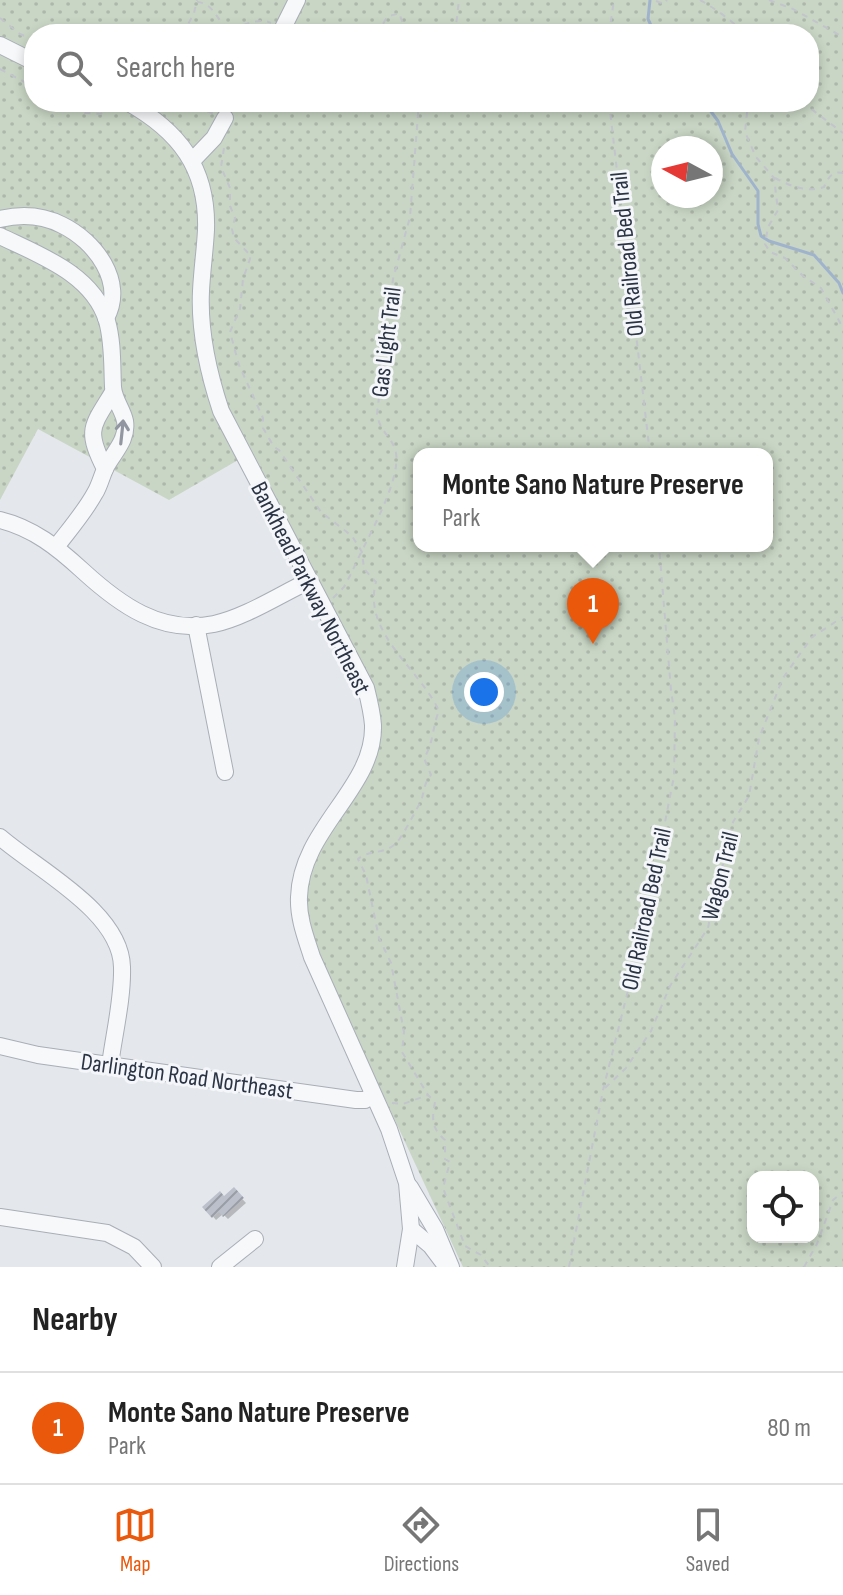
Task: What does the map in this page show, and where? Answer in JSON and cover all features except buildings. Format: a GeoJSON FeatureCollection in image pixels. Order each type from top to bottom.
{"type":"FeatureCollection","features":[{"type":"Feature","properties":{"kind":"street"},"geometry":{"type":"LineString","coordinates":[[285,24],[297,0]]}},
{"type":"Feature","properties":{"kind":"street"},"geometry":{"type":"LineString","coordinates":[[0,45],[24,57]]}},
{"type":"Feature","properties":{"kind":"street","name":"Bankhead Parkway Northeast"},"geometry":{"type":"LineString","coordinates":[[143,112],[168,128],[192,161],[202,188],[205,209],[201,313],[209,376],[221,411],[366,688],[373,726],[371,743],[358,777],[308,853],[298,902],[312,957],[375,1098],[407,1183],[411,1229],[406,1265]]}},
{"type":"Feature","properties":{"kind":"street"},"geometry":{"type":"LineString","coordinates":[[192,161],[214,138],[225,118]]}},
{"type":"Feature","properties":{"kind":"street"},"geometry":{"type":"LineString","coordinates":[[0,219],[14,216],[47,219],[85,241],[102,260],[112,283],[111,306],[106,318]]}},
{"type":"Feature","properties":{"kind":"street"},"geometry":{"type":"LineString","coordinates":[[0,236],[63,268],[86,286],[98,301],[106,318],[110,341],[113,392],[125,421],[125,434],[105,469],[98,489],[56,547]]}},
{"type":"Feature","properties":{"kind":"street"},"geometry":{"type":"LineString","coordinates":[[105,469],[92,433],[95,420],[113,392]]}},
{"type":"Feature","properties":{"kind":"street"},"geometry":{"type":"LineString","coordinates":[[0,520],[33,531],[104,590],[139,614],[172,624],[214,624],[309,581]]}},
{"type":"Feature","properties":{"kind":"street"},"geometry":{"type":"LineString","coordinates":[[196,625],[225,772]]}},
{"type":"Feature","properties":{"kind":"street"},"geometry":{"type":"LineString","coordinates":[[0,837],[92,908],[105,922],[119,948],[122,967],[110,1065]]}},
{"type":"Feature","properties":{"kind":"street","name":"Darlington Road Northeast"},"geometry":{"type":"LineString","coordinates":[[0,1046],[38,1055],[356,1100],[375,1098]]}},
{"type":"Feature","properties":{"kind":"street"},"geometry":{"type":"LineString","coordinates":[[407,1183],[418,1196],[435,1229],[445,1263]]}},
{"type":"Feature","properties":{"kind":"street"},"geometry":{"type":"LineString","coordinates":[[0,1217],[107,1233],[134,1247],[153,1267]]}},
{"type":"Feature","properties":{"kind":"street"},"geometry":{"type":"LineString","coordinates":[[435,1229],[420,1225],[411,1229],[445,1263]]}},
{"type":"Feature","properties":{"kind":"street"},"geometry":{"type":"LineString","coordinates":[[220,1267],[255,1239]]}},
{"type":"Feature","properties":{"kind":"street"},"geometry":{"type":"LineString","coordinates":[[406,1265],[415,1253],[424,1251],[445,1263]]}},
{"type":"Feature","properties":{"kind":"path"},"geometry":{"type":"LineString","coordinates":[[456,24],[459,0]]}},
{"type":"Feature","properties":{"kind":"path"},"geometry":{"type":"LineString","coordinates":[[610,24],[614,0]]}},
{"type":"Feature","properties":{"kind":"path"},"geometry":{"type":"LineString","coordinates":[[656,1],[664,4],[667,0]]}},
{"type":"Feature","properties":{"kind":"path"},"geometry":{"type":"LineString","coordinates":[[700,0],[730,23],[736,24]]}},
{"type":"Feature","properties":{"kind":"path"},"geometry":{"type":"LineString","coordinates":[[769,0],[793,9],[843,37]]}},
{"type":"Feature","properties":{"kind":"path"},"geometry":{"type":"LineString","coordinates":[[188,24],[197,1],[212,7],[223,24]]}},
{"type":"Feature","properties":{"kind":"path"},"geometry":{"type":"LineString","coordinates":[[383,24],[387,17],[399,13],[403,24]]}},
{"type":"Feature","properties":{"kind":"path"},"geometry":{"type":"LineString","coordinates":[[0,18],[24,36]]}},
{"type":"Feature","properties":{"kind":"path"},"geometry":{"type":"LineString","coordinates":[[244,24],[266,20],[272,24]]}},
{"type":"Feature","properties":{"kind":"path"},"geometry":{"type":"LineString","coordinates":[[0,69],[24,82]]}},
{"type":"Feature","properties":{"kind":"path"},"geometry":{"type":"LineString","coordinates":[[83,112],[102,112]]}},
{"type":"Feature","properties":{"kind":"path"},"geometry":{"type":"LineString","coordinates":[[210,112],[225,118]]}},
{"type":"Feature","properties":{"kind":"path","name":"Gas Light Trail"},"geometry":{"type":"LineString","coordinates":[[322,605],[344,587],[397,470],[394,445],[379,426],[377,414],[393,279],[410,217],[418,112]]}},
{"type":"Feature","properties":{"kind":"path","name":"Old Railroad Bed Trail"},"geometry":{"type":"LineString","coordinates":[[610,112],[649,448]]}},
{"type":"Feature","properties":{"kind":"path"},"geometry":{"type":"LineString","coordinates":[[747,112],[745,132],[756,157],[774,178],[790,186],[816,190],[824,187],[828,177],[843,173]]}},
{"type":"Feature","properties":{"kind":"path"},"geometry":{"type":"LineString","coordinates":[[815,112],[843,133]]}},
{"type":"Feature","properties":{"kind":"path"},"geometry":{"type":"LineString","coordinates":[[774,178],[778,210],[764,241],[770,252],[785,258],[821,288],[843,328]]}},
{"type":"Feature","properties":{"kind":"path","name":"Old Railroad Bed Trail"},"geometry":{"type":"LineString","coordinates":[[569,1267],[603,1090],[647,915],[674,776],[675,718],[660,552]]}},
{"type":"Feature","properties":{"kind":"path","name":"Wagon Trail"},"geometry":{"type":"LineString","coordinates":[[603,1090],[626,1068],[651,1031],[670,986],[708,928],[733,822],[749,796],[759,738],[783,678],[812,637],[843,617]]}},
{"type":"Feature","properties":{"kind":"path"},"geometry":{"type":"LineString","coordinates":[[375,1098],[403,1104],[428,1095]]}},
{"type":"Feature","properties":{"kind":"path"},"geometry":{"type":"LineString","coordinates":[[804,1267],[817,1244],[833,1200],[843,1192]]}},
{"type":"Feature","properties":{"kind":"green space"},"geometry":{"type":"Polygon","coordinates":[[[0,0],[843,0],[843,1267],[463,1267],[317,952],[303,889],[308,862],[355,787],[372,702],[245,456],[169,500],[38,429],[0,500],[0,0]]]}},
{"type":"Feature","properties":{"kind":"waterway"},"geometry":{"type":"LineString","coordinates":[[650,0],[650,24]]}},
{"type":"Feature","properties":{"kind":"waterway"},"geometry":{"type":"LineString","coordinates":[[711,112],[732,154],[758,191],[761,236],[814,255],[839,283],[843,293]]}},
{"type":"Feature","properties":{"kind":"place","name":"Monte Sano Nature Preserve"},"geometry":{"type":"Point","coordinates":[593,644]}}]}
